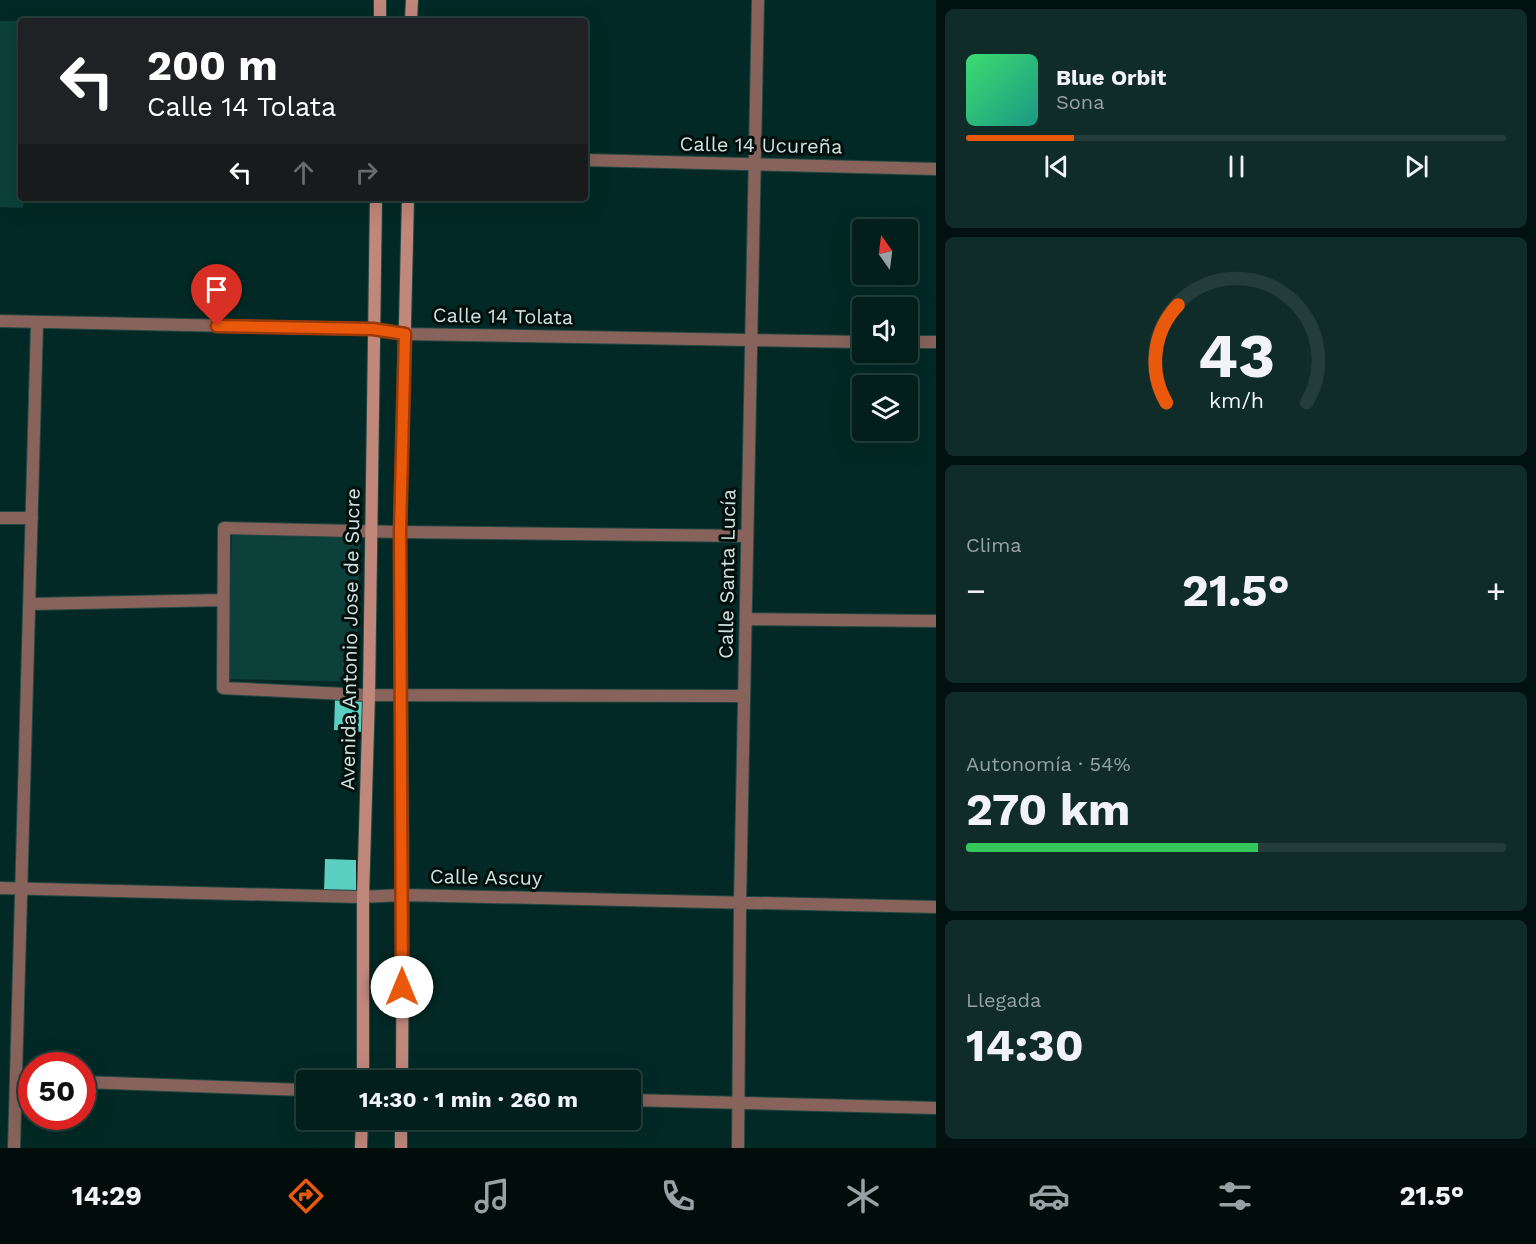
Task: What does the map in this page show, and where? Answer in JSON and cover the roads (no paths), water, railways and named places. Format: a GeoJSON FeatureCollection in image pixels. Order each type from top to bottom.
{"type":"FeatureCollection","features":[{"type":"Feature","properties":{"kind":"main road"},"geometry":{"type":"LineString","coordinates":[[380,0],[380,18]]}},
{"type":"Feature","properties":{"kind":"main road"},"geometry":{"type":"LineString","coordinates":[[411,18],[412,0]]}},
{"type":"Feature","properties":{"kind":"main road","name":"Avenida Antonio Jose de Sucre"},"geometry":{"type":"LineString","coordinates":[[363,1070],[363,897],[369,695],[376,201]]}},
{"type":"Feature","properties":{"kind":"main road"},"geometry":{"type":"LineString","coordinates":[[402,1070],[400,532],[408,201]]}},
{"type":"Feature","properties":{"kind":"main road"},"geometry":{"type":"LineString","coordinates":[[361,1148],[362,1130]]}},
{"type":"Feature","properties":{"kind":"main road"},"geometry":{"type":"LineString","coordinates":[[401,1130],[401,1148]]}},
{"type":"Feature","properties":{"kind":"street","name":"Calle Santa Lucía"},"geometry":{"type":"LineString","coordinates":[[738,1148],[740,903],[758,0]]}},
{"type":"Feature","properties":{"kind":"street","name":"Calle 14 Ucureña"},"geometry":{"type":"LineString","coordinates":[[588,160],[936,169]]}},
{"type":"Feature","properties":{"kind":"street","name":"Calle 14 Tolata"},"geometry":{"type":"LineString","coordinates":[[0,321],[373,329],[405,334],[852,342]]}},
{"type":"Feature","properties":{"kind":"street"},"geometry":{"type":"LineString","coordinates":[[14,1148],[38,323]]}},
{"type":"Feature","properties":{"kind":"street"},"geometry":{"type":"LineString","coordinates":[[918,342],[936,342]]}},
{"type":"Feature","properties":{"kind":"street"},"geometry":{"type":"LineString","coordinates":[[0,518],[32,518]]}},
{"type":"Feature","properties":{"kind":"street"},"geometry":{"type":"LineString","coordinates":[[744,696],[369,695],[224,688],[224,528],[747,536]]}},
{"type":"Feature","properties":{"kind":"street"},"geometry":{"type":"LineString","coordinates":[[30,604],[223,600]]}},
{"type":"Feature","properties":{"kind":"street"},"geometry":{"type":"LineString","coordinates":[[746,619],[936,621]]}},
{"type":"Feature","properties":{"kind":"street","name":"Calle Ascuy"},"geometry":{"type":"LineString","coordinates":[[0,888],[936,907]]}},
{"type":"Feature","properties":{"kind":"street"},"geometry":{"type":"LineString","coordinates":[[96,1082],[296,1090]]}},
{"type":"Feature","properties":{"kind":"street"},"geometry":{"type":"LineString","coordinates":[[641,1100],[936,1108]]}}]}
